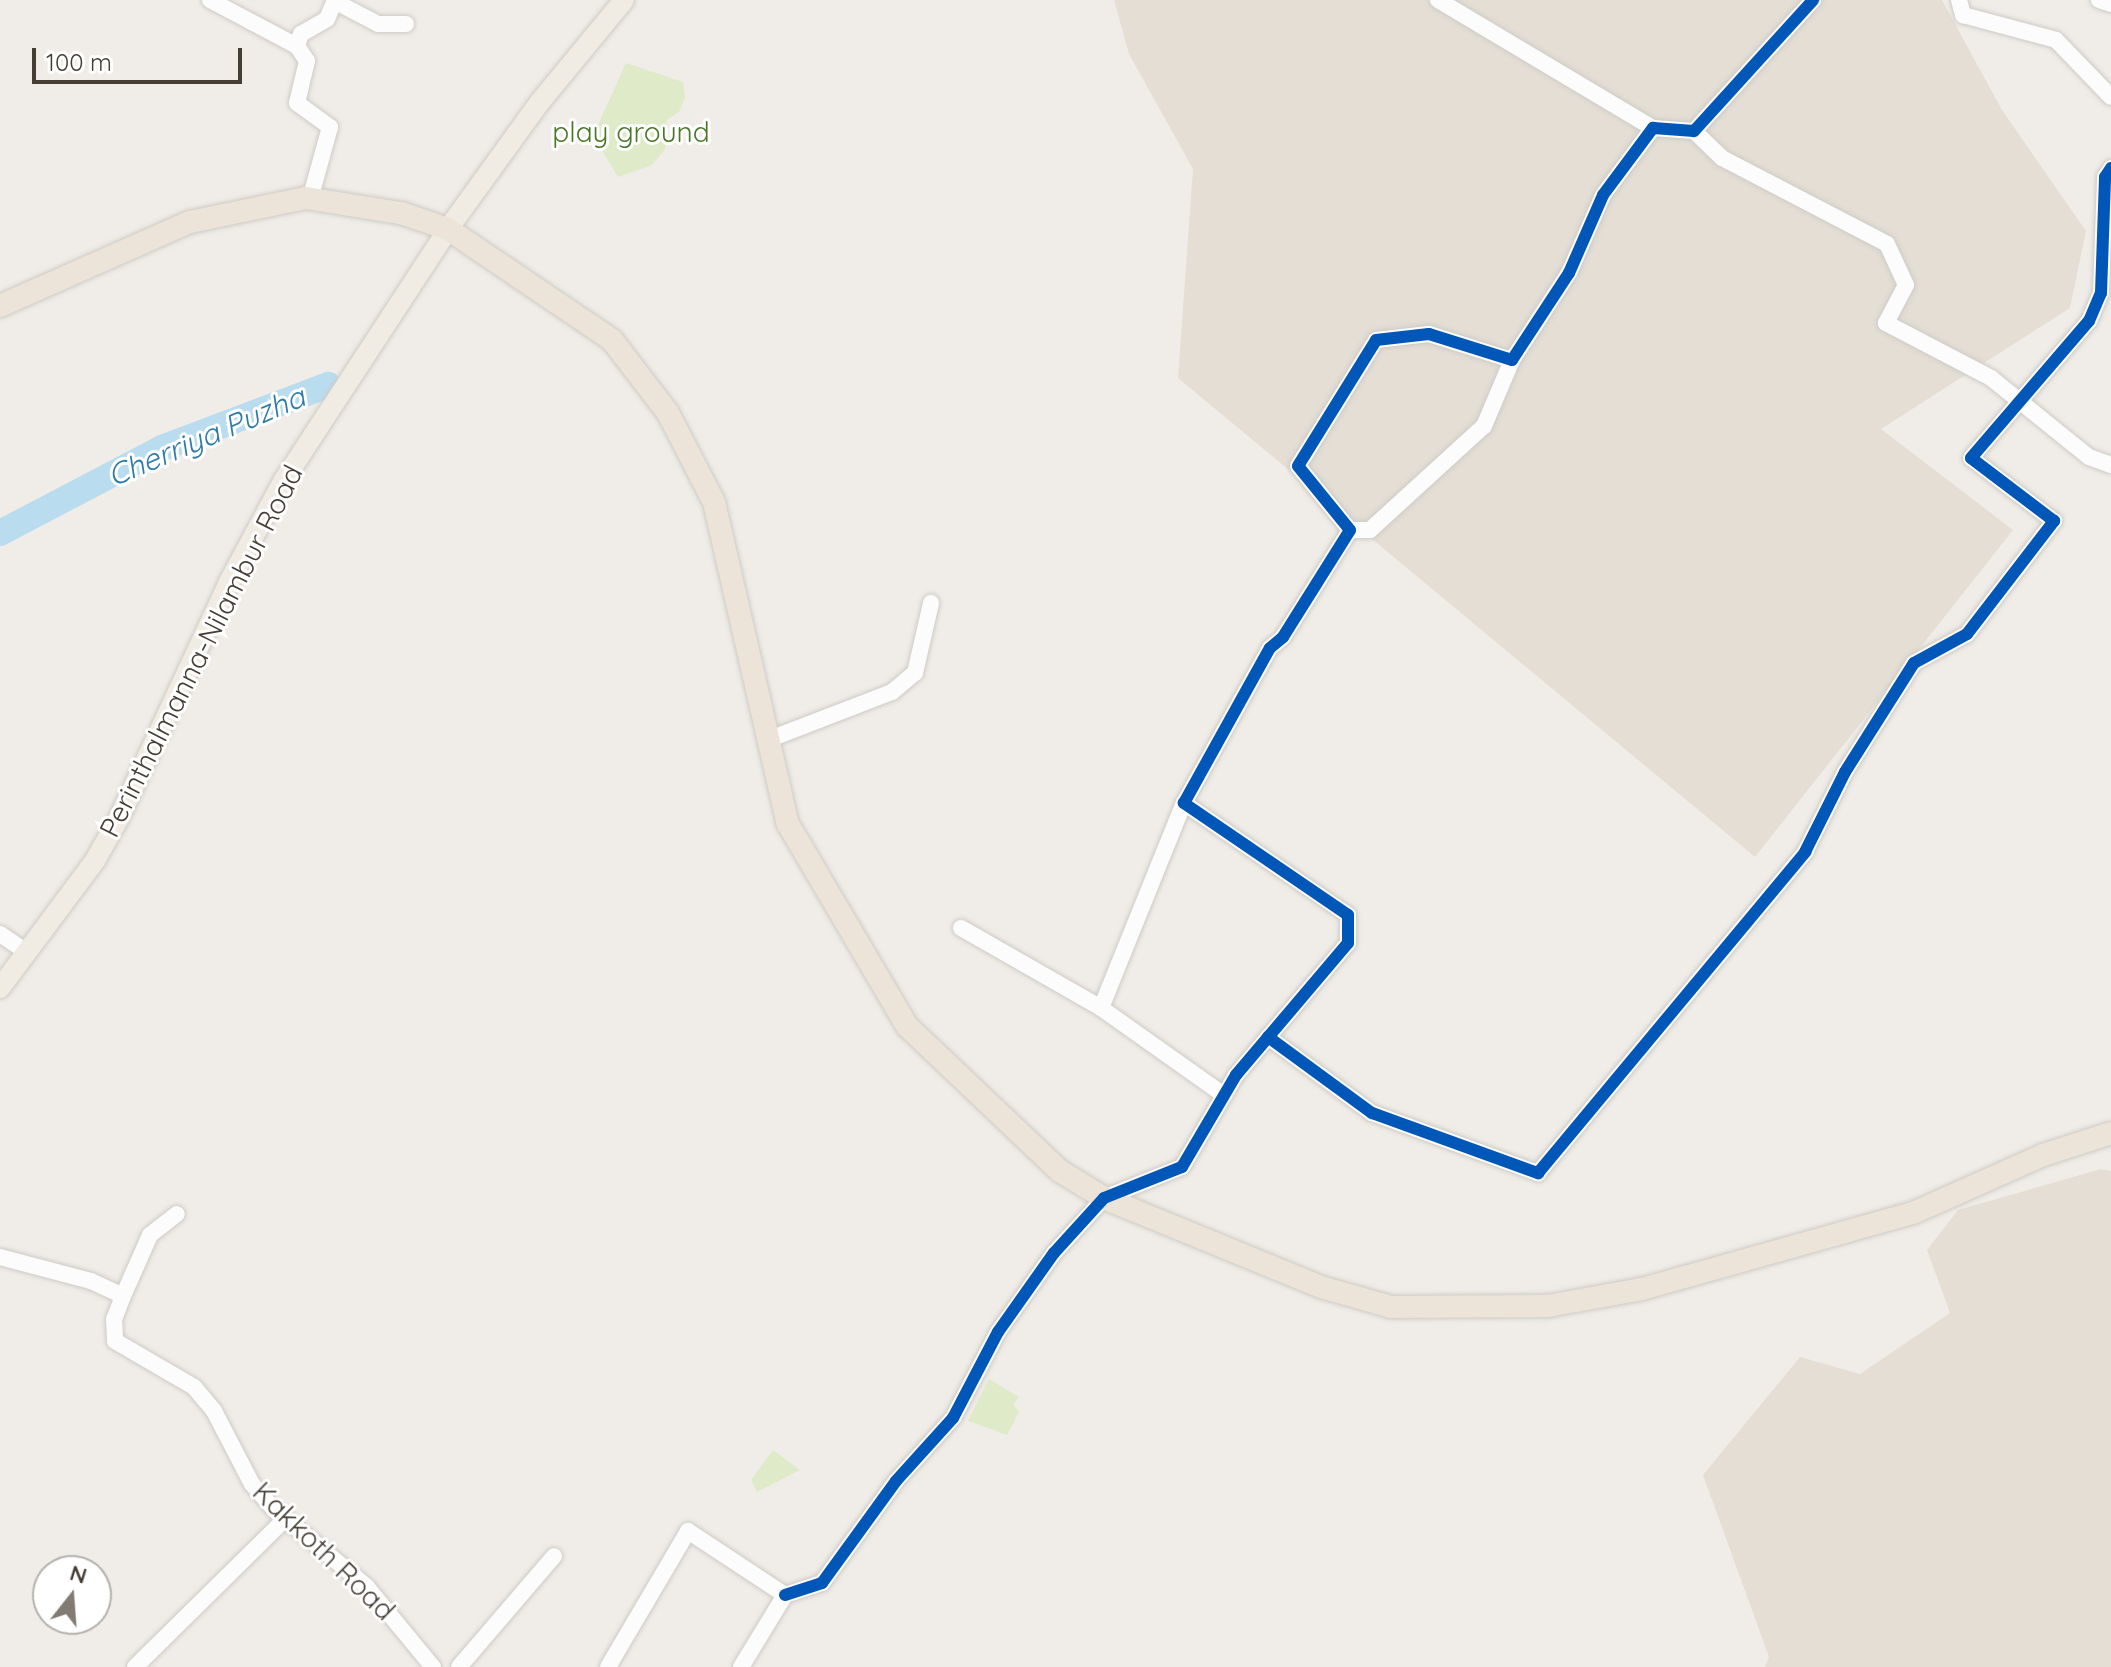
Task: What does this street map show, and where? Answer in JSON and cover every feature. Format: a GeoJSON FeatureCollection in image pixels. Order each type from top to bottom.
{"type":"FeatureCollection","features":[{"type":"Feature","properties":{"kind":"highway"},"geometry":{"type":"LineString","coordinates":[[0,306],[190,222],[264,203],[310,199],[401,213],[448,229],[612,340],[668,413],[714,502],[788,824],[907,1026],[1060,1171],[1104,1198],[1321,1287],[1391,1307],[1548,1306],[1642,1289],[1826,1241],[1913,1213],[2043,1155],[2111,1133]]}},
{"type":"Feature","properties":{"kind":"main road","name":"Perinthalmanna-Nilambur Road"},"geometry":{"type":"LineString","coordinates":[[0,988],[96,859],[120,816],[229,582],[284,480],[448,229],[540,102],[624,0]]}},
{"type":"Feature","properties":{"kind":"street"},"geometry":{"type":"LineString","coordinates":[[210,0],[297,46],[307,61],[297,103],[330,127],[310,199]]}},
{"type":"Feature","properties":{"kind":"street"},"geometry":{"type":"LineString","coordinates":[[1438,0],[1653,128],[1694,131],[1722,158],[1887,244],[1906,285],[1886,323],[1991,378],[2089,457],[2111,465]]}},
{"type":"Feature","properties":{"kind":"street"},"geometry":{"type":"LineString","coordinates":[[1694,131],[1813,0]]}},
{"type":"Feature","properties":{"kind":"street"},"geometry":{"type":"LineString","coordinates":[[1959,0],[1963,15],[2056,40],[2111,97]]}},
{"type":"Feature","properties":{"kind":"street"},"geometry":{"type":"LineString","coordinates":[[2099,0],[2111,4]]}},
{"type":"Feature","properties":{"kind":"street"},"geometry":{"type":"LineString","coordinates":[[297,46],[301,34],[327,19],[336,1],[378,24],[406,24]]}},
{"type":"Feature","properties":{"kind":"street"},"geometry":{"type":"LineString","coordinates":[[1350,530],[1370,530],[1484,426],[1512,360],[1569,273],[1603,195],[1653,128]]}},
{"type":"Feature","properties":{"kind":"street"},"geometry":{"type":"LineString","coordinates":[[1268,1037],[1372,1113],[1538,1173],[1805,852],[1845,772],[1914,663],[1967,634],[2054,521],[1971,458],[2089,321],[2101,293],[2105,177],[2111,168]]}},
{"type":"Feature","properties":{"kind":"street"},"geometry":{"type":"LineString","coordinates":[[1350,530],[1298,466],[1376,340],[1429,334],[1512,360]]}},
{"type":"Feature","properties":{"kind":"street"},"geometry":{"type":"LineString","coordinates":[[1101,1008],[1184,803],[1270,648],[1283,637],[1350,530]]}},
{"type":"Feature","properties":{"kind":"street"},"geometry":{"type":"LineString","coordinates":[[770,739],[892,692],[915,673],[931,603]]}},
{"type":"Feature","properties":{"kind":"street"},"geometry":{"type":"LineString","coordinates":[[741,1667],[785,1595],[822,1583],[896,1481],[953,1418],[998,1332],[1054,1253],[1104,1198],[1182,1167],[1224,1095],[1268,1037],[1348,943],[1348,915],[1184,803]]}},
{"type":"Feature","properties":{"kind":"street"},"geometry":{"type":"LineString","coordinates":[[961,928],[1101,1008],[1224,1095]]}},
{"type":"Feature","properties":{"kind":"street"},"geometry":{"type":"LineString","coordinates":[[0,934],[27,952]]}},
{"type":"Feature","properties":{"kind":"street","name":"Kakkoth Road"},"geometry":{"type":"LineString","coordinates":[[177,1214],[150,1235],[114,1319],[115,1341],[194,1387],[214,1411],[252,1484],[285,1519],[367,1587],[433,1667]]}},
{"type":"Feature","properties":{"kind":"street"},"geometry":{"type":"LineString","coordinates":[[0,1257],[91,1281],[123,1296]]}},
{"type":"Feature","properties":{"kind":"street"},"geometry":{"type":"LineString","coordinates":[[135,1667],[285,1519]]}},
{"type":"Feature","properties":{"kind":"street"},"geometry":{"type":"LineString","coordinates":[[608,1667],[688,1531],[785,1595]]}},
{"type":"Feature","properties":{"kind":"street"},"geometry":{"type":"LineString","coordinates":[[459,1667],[554,1556]]}},
{"type":"Feature","properties":{"kind":"shaded area"},"geometry":{"type":"Polygon","coordinates":[[[1114,0],[1942,0],[2002,110],[2086,231],[2070,308],[1881,429],[2013,530],[1755,857],[1178,378],[1193,169],[1129,54],[1114,0]]]}},
{"type":"Feature","properties":{"kind":"shaded area"},"geometry":{"type":"Polygon","coordinates":[[[2101,1169],[2111,1171],[2111,1667],[1765,1667],[1769,1657],[1703,1475],[1800,1357],[1860,1374],[1950,1313],[1927,1250],[1958,1210],[2101,1169]]]}},
{"type":"Feature","properties":{"kind":"green space","name":"play ground"},"geometry":{"type":"Polygon","coordinates":[[[626,63],[683,82],[685,97],[679,112],[667,120],[665,149],[652,165],[618,177],[593,136],[626,63]]]}},
{"type":"Feature","properties":{"kind":"green space"},"geometry":{"type":"Polygon","coordinates":[[[989,1379],[1019,1397],[1013,1405],[1019,1412],[1007,1435],[968,1421],[989,1379]]]}},
{"type":"Feature","properties":{"kind":"green space"},"geometry":{"type":"Polygon","coordinates":[[[773,1450],[800,1470],[757,1492],[751,1480],[773,1450]]]}},
{"type":"Feature","properties":{"kind":"waterway","name":"Cherriya Puzha"},"geometry":{"type":"LineString","coordinates":[[0,533],[162,448],[328,385]]}},
{"type":"Feature","properties":{"kind":"cycle path"},"geometry":{"type":"LineString","coordinates":[[785,1595],[822,1583],[896,1481],[953,1418],[998,1332],[1054,1253],[1104,1198],[1182,1167],[1236,1075],[1348,943],[1348,915],[1184,803],[1270,648],[1283,637],[1350,530],[1298,466],[1376,340],[1429,334],[1512,360],[1569,273],[1603,195],[1653,128],[1694,131],[1813,0]]}},
{"type":"Feature","properties":{"kind":"cycle path"},"geometry":{"type":"LineString","coordinates":[[1268,1037],[1372,1113],[1538,1173],[1805,852],[1845,772],[1914,663],[1967,634],[2054,521],[1971,458],[2089,321],[2101,293],[2105,177],[2111,168]]}}]}
